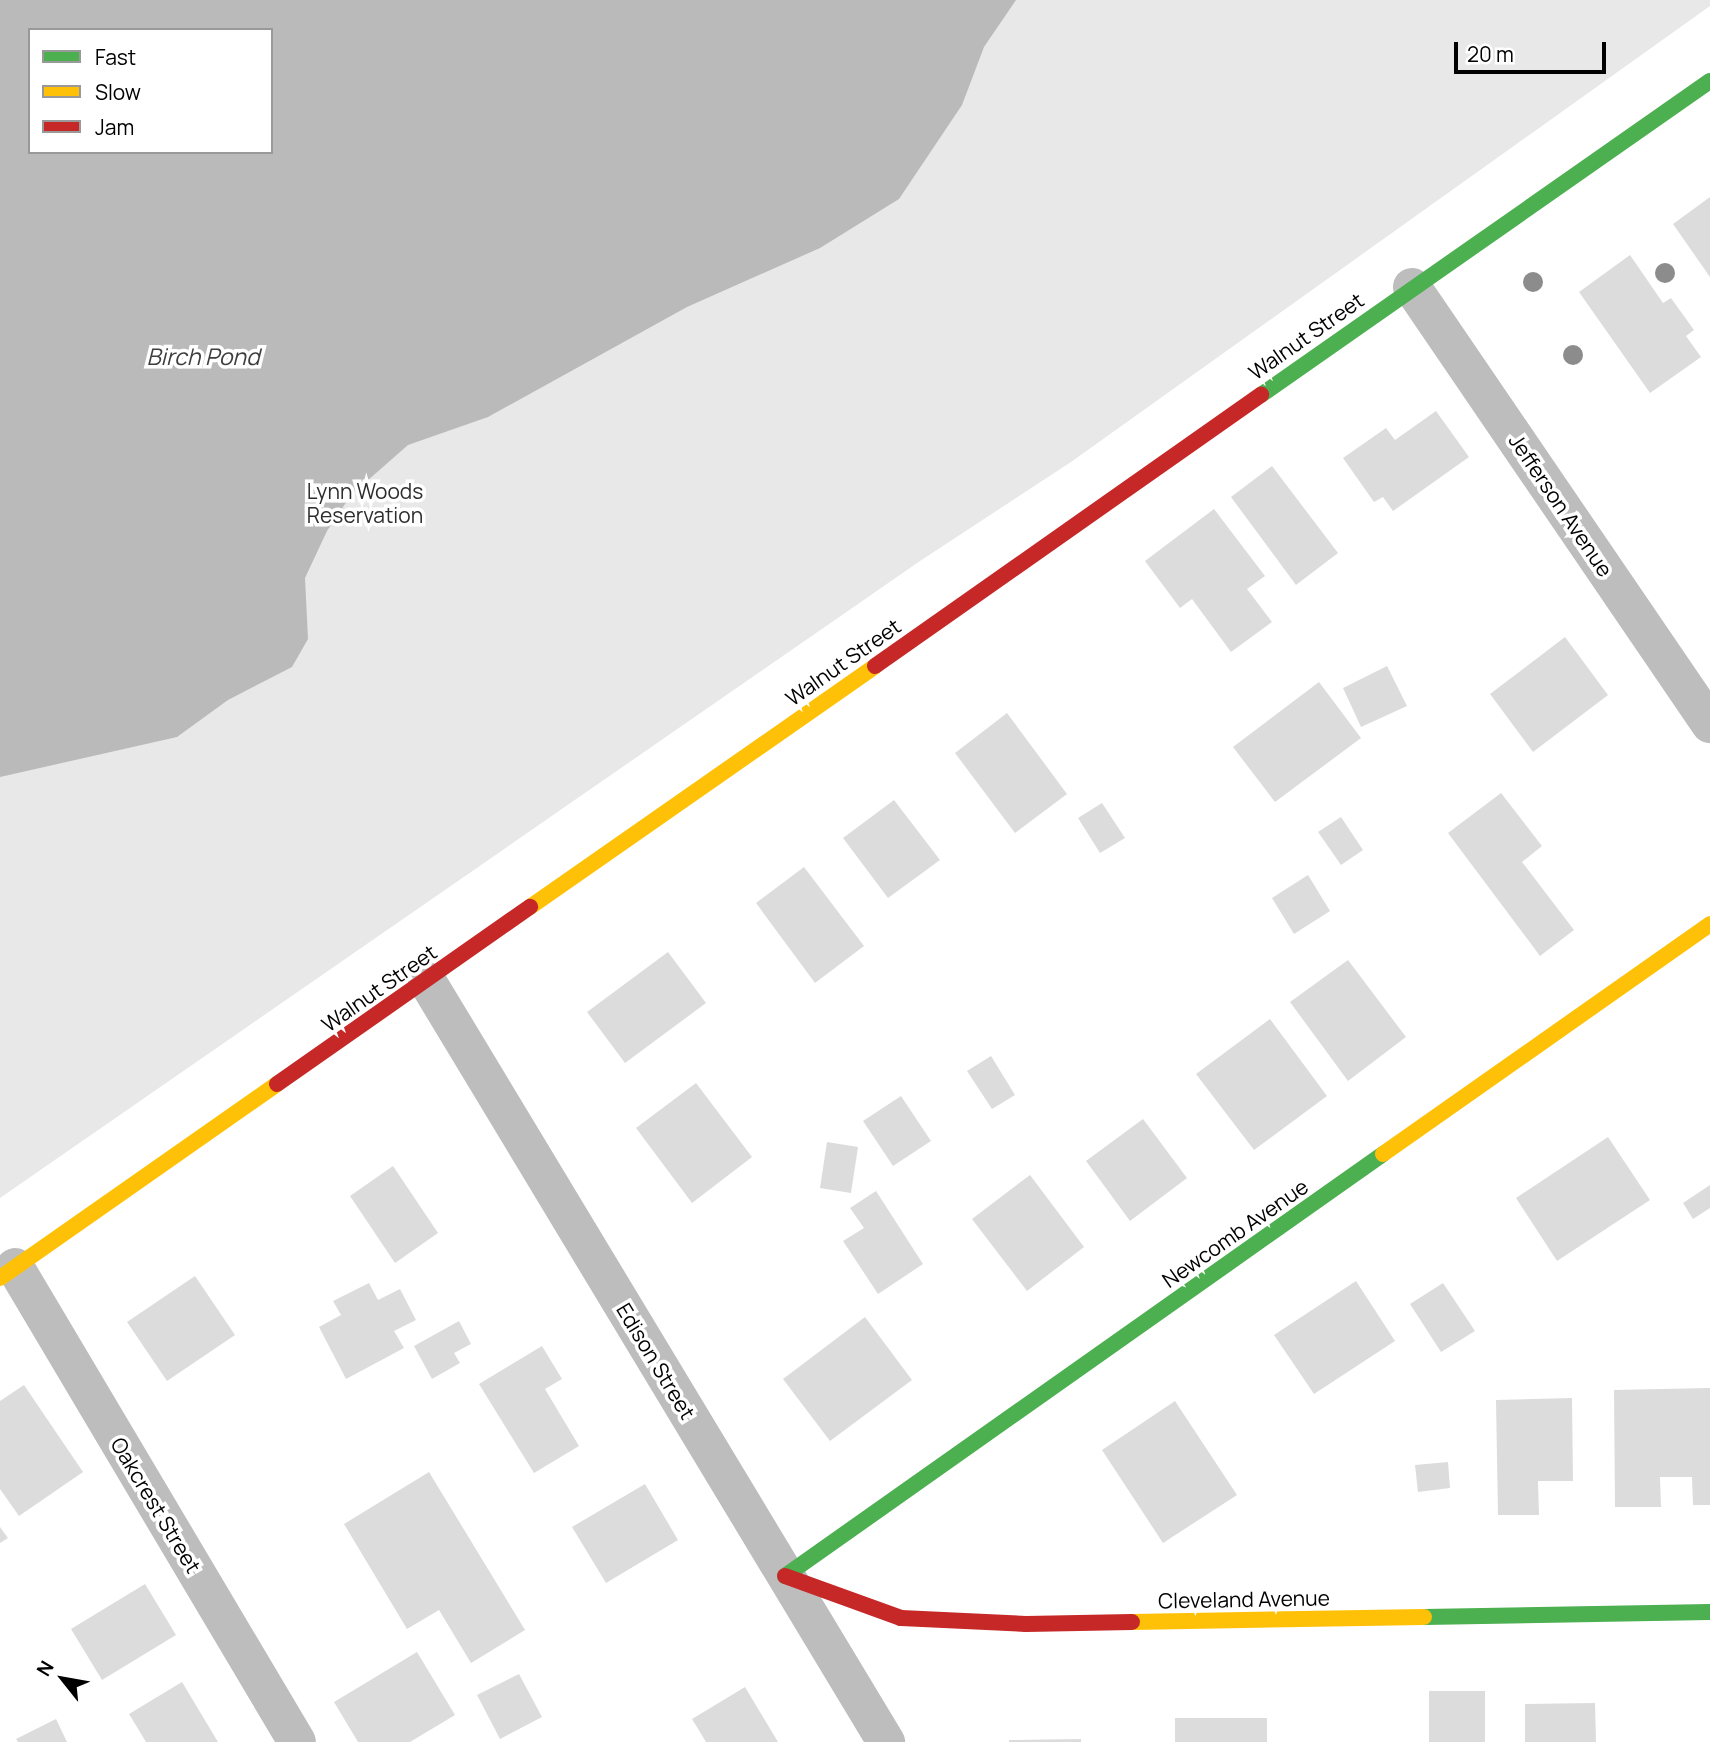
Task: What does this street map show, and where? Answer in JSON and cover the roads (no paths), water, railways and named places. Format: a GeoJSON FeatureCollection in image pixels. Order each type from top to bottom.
{"type":"FeatureCollection","features":[{"type":"Feature","properties":{"kind":"main road","name":"Walnut Street"},"geometry":{"type":"LineString","coordinates":[[7,1273],[1412,287],[1710,81]]}},
{"type":"Feature","properties":{"kind":"main road","name":"Newcomb Avenue"},"geometry":{"type":"LineString","coordinates":[[785,1576],[1710,924]]}},
{"type":"Feature","properties":{"kind":"main road","name":"Cleveland Avenue"},"geometry":{"type":"LineString","coordinates":[[785,1576],[901,1618],[1026,1624],[1710,1612]]}},
{"type":"Feature","properties":{"kind":"street","name":"Jefferson Avenue"},"geometry":{"type":"LineString","coordinates":[[1412,287],[1710,724]]}},
{"type":"Feature","properties":{"kind":"street","name":"Edison Street"},"geometry":{"type":"LineString","coordinates":[[426,981],[886,1742]]}},
{"type":"Feature","properties":{"kind":"street","name":"Oakcrest Street"},"geometry":{"type":"LineString","coordinates":[[7,1273],[297,1742]]}},
{"type":"Feature","properties":{"kind":"water","name":"Birch Pond"},"geometry":{"type":"Polygon","coordinates":[[[0,0],[1016,0],[984,47],[962,105],[899,199],[820,248],[687,307],[488,417],[408,445],[351,495],[327,531],[305,578],[308,639],[292,667],[228,700],[177,737],[0,777],[0,0]]]}},
{"type":"Feature","properties":{"kind":"park label","name":"Lynn Woods Reservation"},"geometry":{"type":"Point","coordinates":[365,503]}}]}
